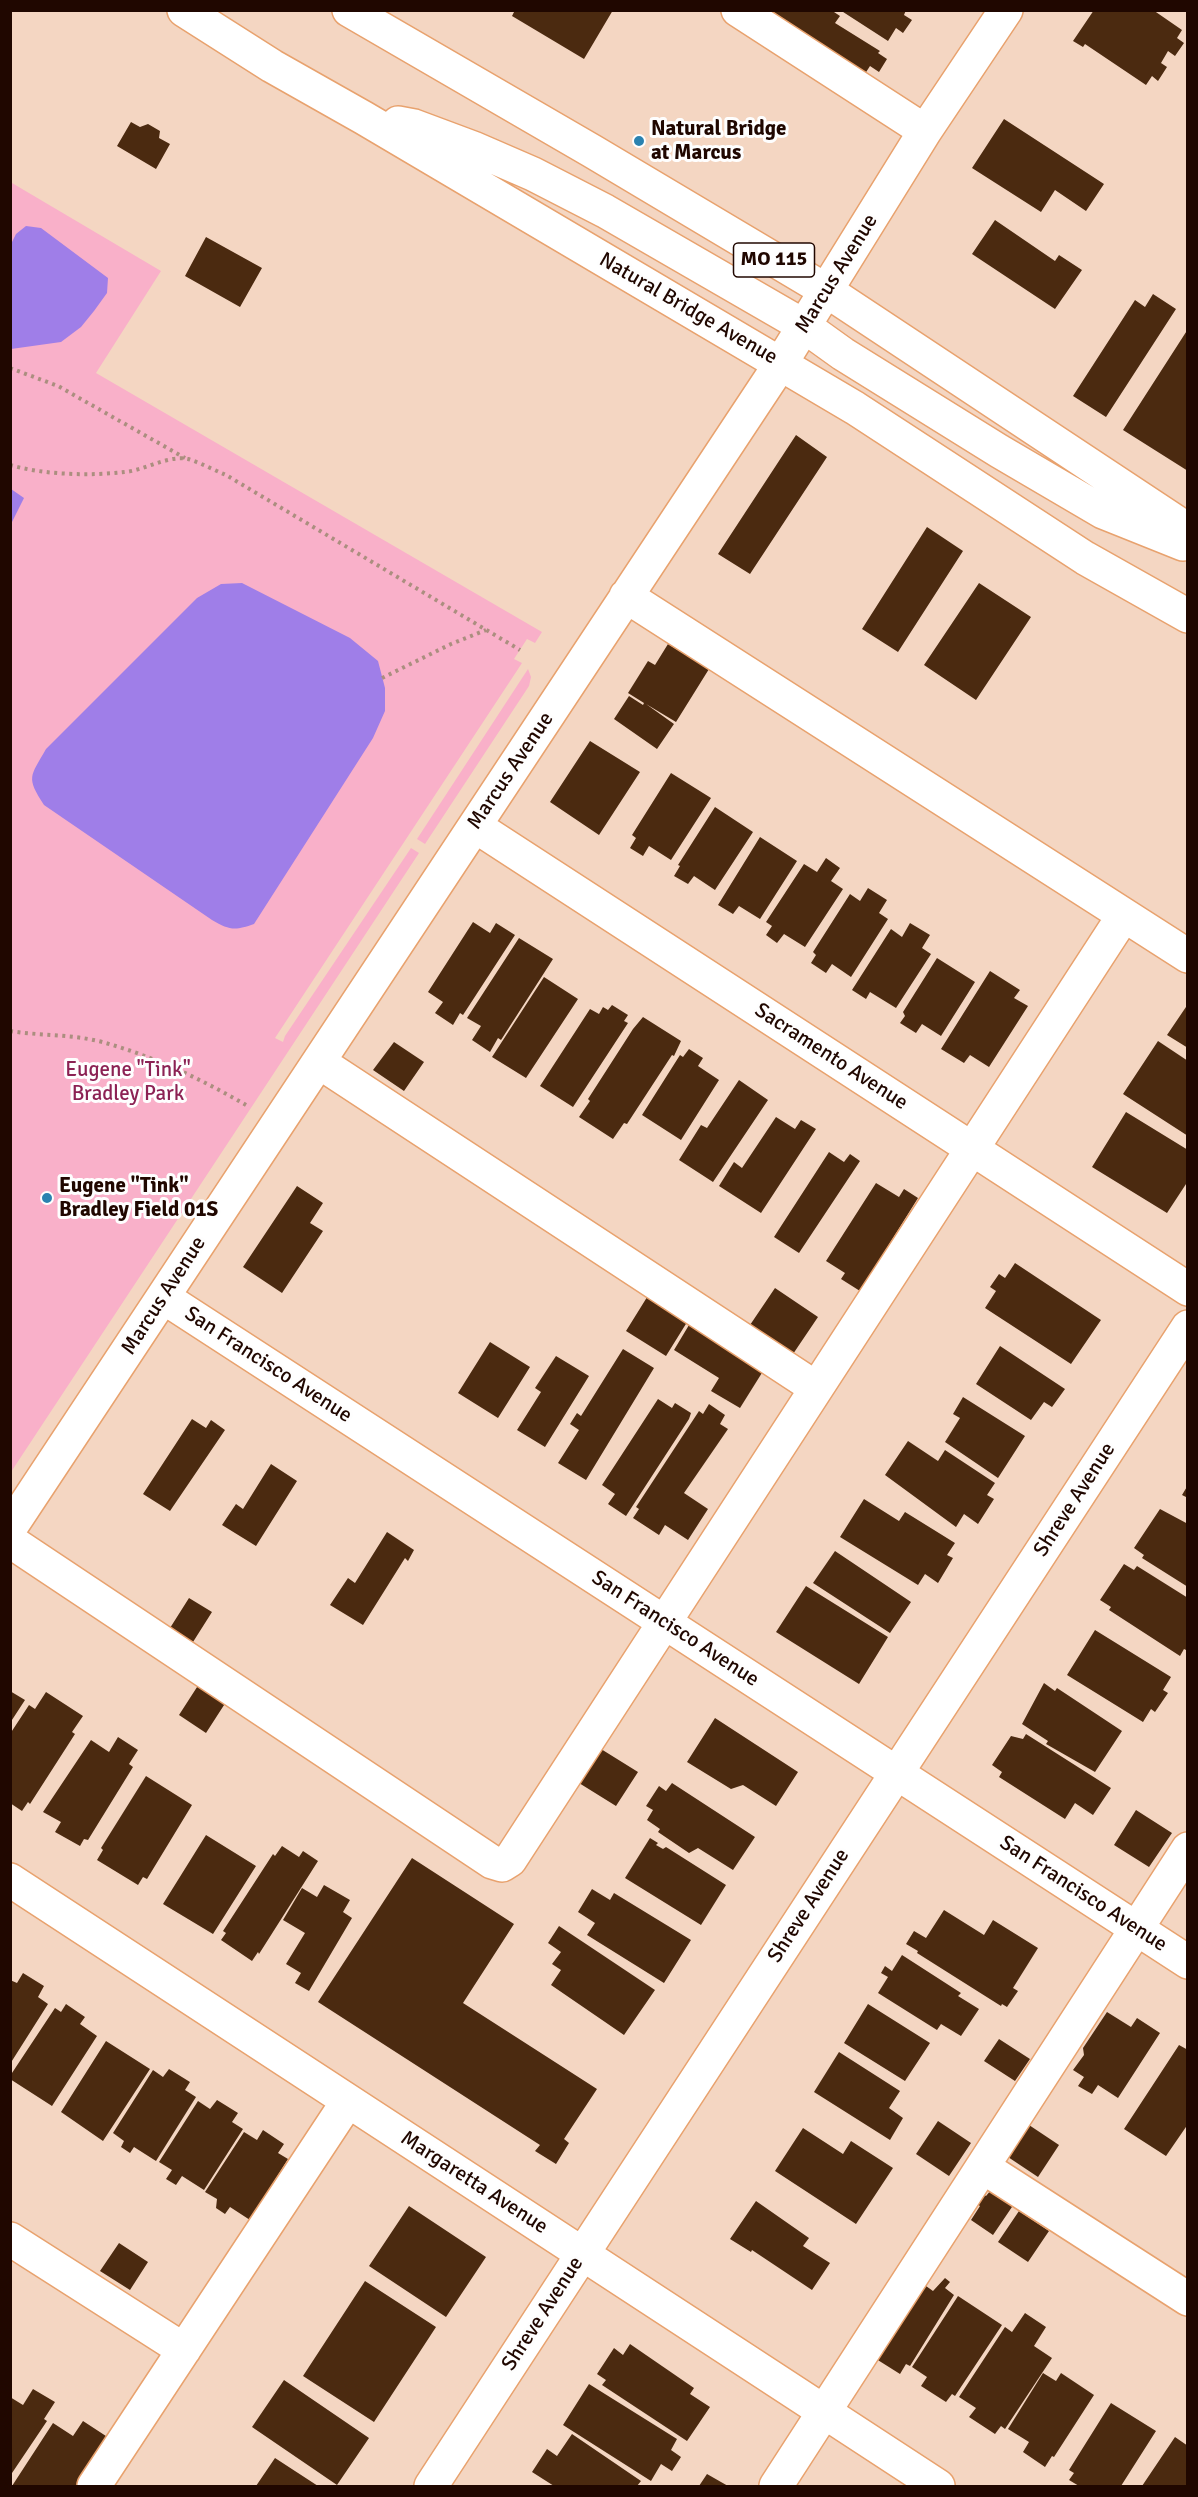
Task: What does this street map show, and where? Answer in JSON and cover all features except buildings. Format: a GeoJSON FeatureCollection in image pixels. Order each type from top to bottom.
{"type":"FeatureCollection","features":[{"type":"Feature","properties":{"kind":"street","name":"Natural Bridge Avenue"},"geometry":{"type":"LineString","coordinates":[[184,10],[272,66],[781,363],[855,408],[1085,558],[1188,616]]}},
{"type":"Feature","properties":{"kind":"street","name":"MO 115"},"geometry":{"type":"LineString","coordinates":[[349,10],[592,150],[827,291],[1188,530]]}},
{"type":"Feature","properties":{"kind":"street"},"geometry":{"type":"LineString","coordinates":[[738,10],[925,131]]}},
{"type":"Feature","properties":{"kind":"street","name":"Marcus Avenue"},"geometry":{"type":"LineString","coordinates":[[10,1528],[781,363],[925,131],[1006,10]]}},
{"type":"Feature","properties":{"kind":"street"},"geometry":{"type":"LineString","coordinates":[[364,118],[414,126],[533,174],[605,212],[804,326],[843,354],[999,451],[1103,512],[1188,545]]}},
{"type":"Feature","properties":{"kind":"street"},"geometry":{"type":"LineString","coordinates":[[626,596],[1188,956]]}},
{"type":"Feature","properties":{"kind":"street","name":"Sacramento Avenue"},"geometry":{"type":"LineString","coordinates":[[475,826],[1188,1289]]}},
{"type":"Feature","properties":{"kind":"street"},"geometry":{"type":"LineString","coordinates":[[10,1541],[492,1862],[502,1865],[510,1860],[1124,915]]}},
{"type":"Feature","properties":{"kind":"street"},"geometry":{"type":"LineString","coordinates":[[319,1062],[816,1388]]}},
{"type":"Feature","properties":{"kind":"street","name":"San Francisco Avenue"},"geometry":{"type":"LineString","coordinates":[[163,1297],[1188,1962]]}},
{"type":"Feature","properties":{"kind":"street","name":"Shreve Avenue"},"geometry":{"type":"LineString","coordinates":[[431,2487],[1188,1327]]}},
{"type":"Feature","properties":{"kind":"street"},"geometry":{"type":"LineString","coordinates":[[776,2487],[1188,1849]]}},
{"type":"Feature","properties":{"kind":"street","name":"Margaretta Avenue"},"geometry":{"type":"LineString","coordinates":[[10,1880],[938,2487]]}},
{"type":"Feature","properties":{"kind":"street"},"geometry":{"type":"LineString","coordinates":[[94,2487],[348,2101]]}},
{"type":"Feature","properties":{"kind":"street"},"geometry":{"type":"LineString","coordinates":[[983,2167],[1188,2299]]}},
{"type":"Feature","properties":{"kind":"street"},"geometry":{"type":"LineString","coordinates":[[10,2239],[184,2350]]}},
{"type":"Feature","properties":{"kind":"path"},"geometry":{"type":"LineString","coordinates":[[10,368],[58,386],[186,459],[226,475],[520,650]]}},
{"type":"Feature","properties":{"kind":"path"},"geometry":{"type":"LineString","coordinates":[[10,465],[28,470],[85,473],[126,472],[159,463],[186,459]]}},
{"type":"Feature","properties":{"kind":"path"},"geometry":{"type":"LineString","coordinates":[[382,678],[451,644],[487,630]]}},
{"type":"Feature","properties":{"kind":"path"},"geometry":{"type":"LineString","coordinates":[[10,1030],[57,1034],[102,1042],[196,1078],[278,1123]]}},
{"type":"Feature","properties":{"kind":"green space","name":"Eugene \"Tink\" Bradley Park"},"geometry":{"type":"Polygon","coordinates":[[[12,183],[161,271],[96,373],[542,632],[535,643],[527,639],[514,659],[522,663],[275,1038],[283,1042],[411,848],[419,853],[11,1472],[12,183]]]}},
{"type":"Feature","properties":{"kind":"green space"},"geometry":{"type":"Polygon","coordinates":[[[528,669],[531,677],[529,686],[425,844],[417,839],[528,669]]]}},
{"type":"Feature","properties":{"kind":"shaded area"},"geometry":{"type":"Polygon","coordinates":[[[26,226],[41,228],[108,278],[107,293],[81,327],[61,342],[11,349],[11,244],[16,234],[26,226]]]}},
{"type":"Feature","properties":{"kind":"shaded area"},"geometry":{"type":"Polygon","coordinates":[[[10,489],[24,498],[11,524],[10,489]]]}},
{"type":"Feature","properties":{"kind":"shaded area"},"geometry":{"type":"Polygon","coordinates":[[[242,583],[350,638],[378,661],[385,688],[385,711],[373,738],[254,924],[232,928],[212,920],[44,805],[34,788],[32,777],[46,749],[197,598],[221,584],[242,583]]]}},
{"type":"Feature","properties":{"kind":"place","name":"Natural Bridge at Marcus"},"geometry":{"type":"Point","coordinates":[639,141]}},
{"type":"Feature","properties":{"kind":"place","name":"Eugene \"Tink\" Bradley Field 01S"},"geometry":{"type":"Point","coordinates":[47,1198]}}]}
